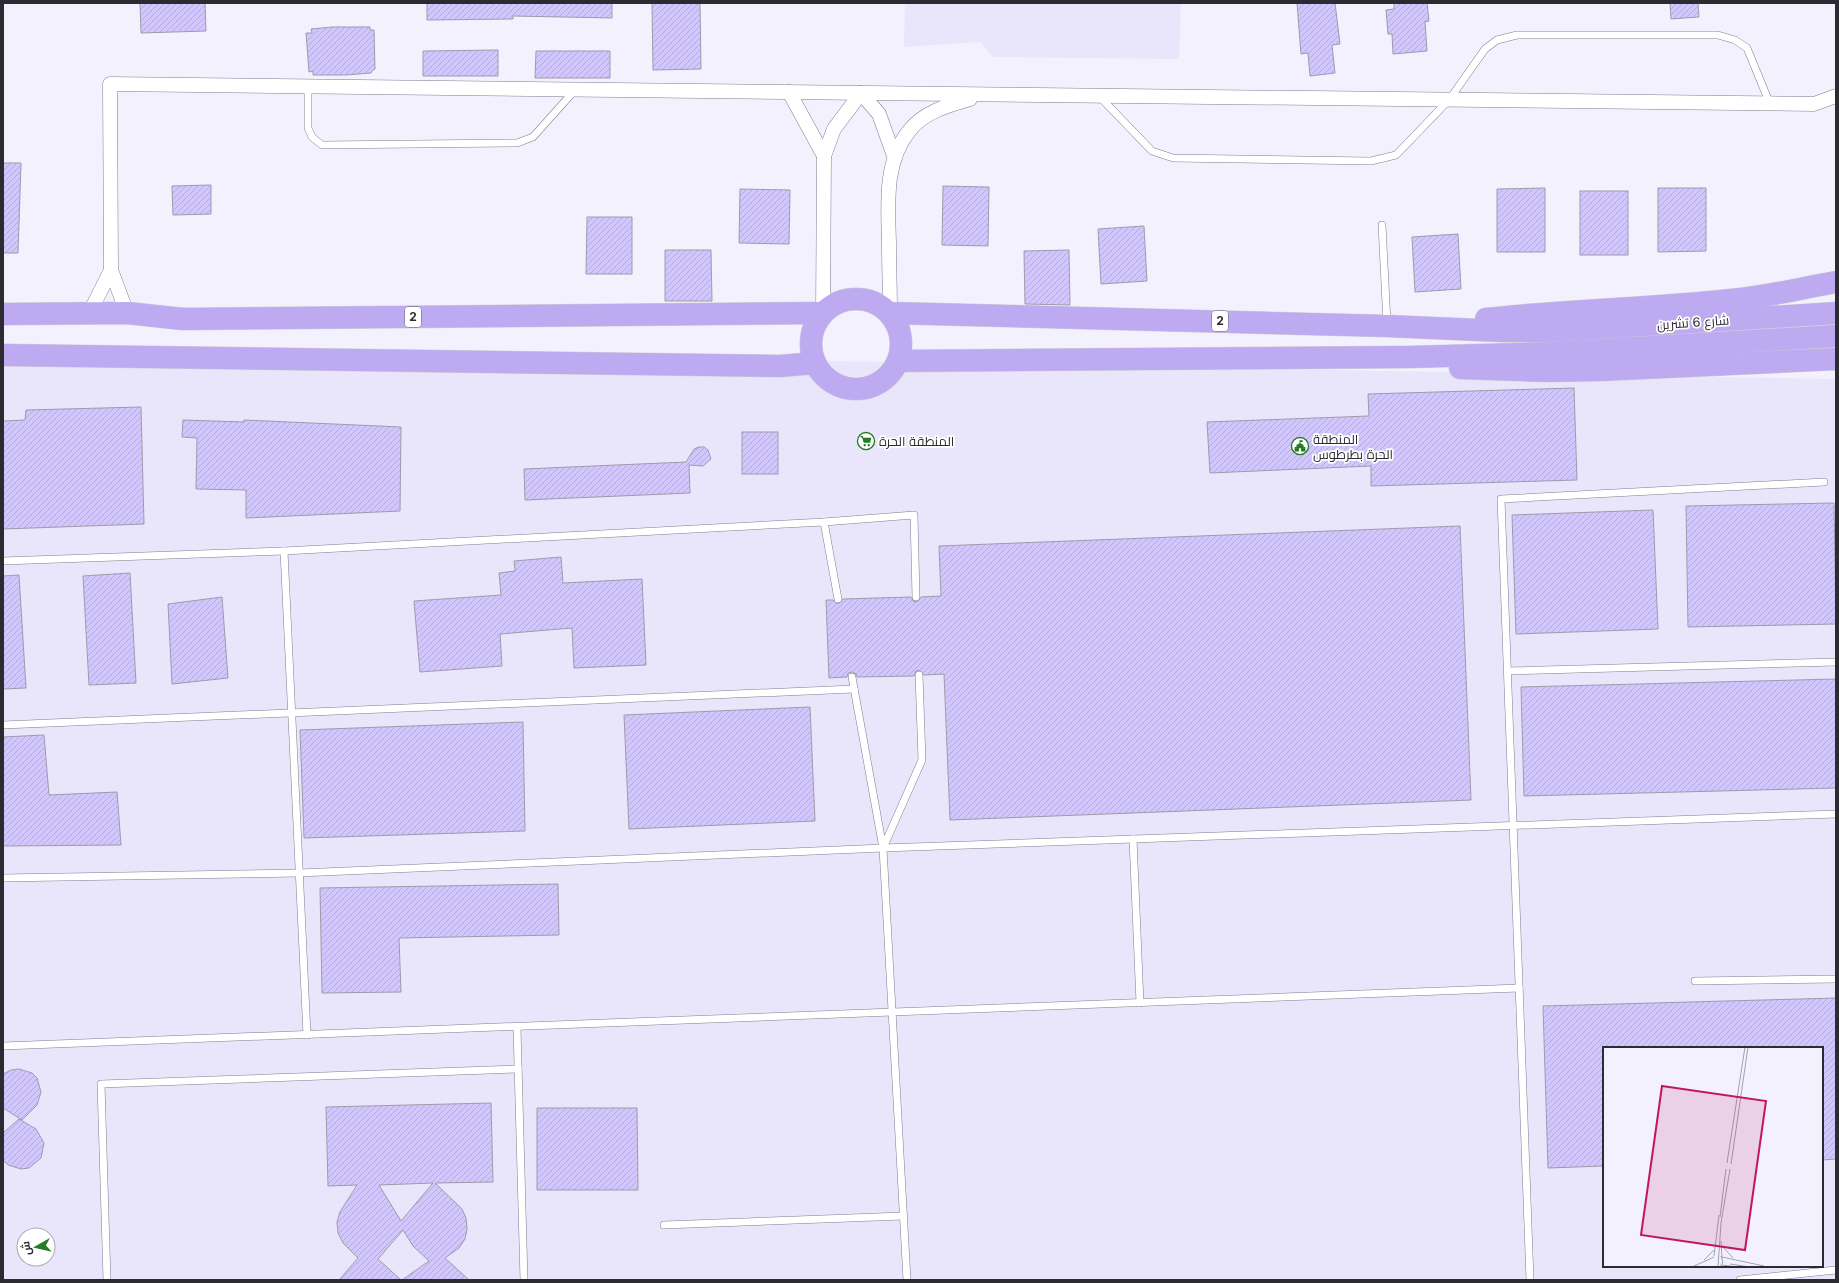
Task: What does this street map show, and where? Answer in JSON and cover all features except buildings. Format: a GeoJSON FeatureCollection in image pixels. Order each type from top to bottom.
{"type":"FeatureCollection","features":[{"type":"Feature","properties":{"kind":"main road"},"geometry":{"type":"LineString","coordinates":[[1411,327],[1553,312],[1732,300],[1792,292],[1831,281]]}},
{"type":"Feature","properties":{"kind":"main road"},"geometry":{"type":"LineString","coordinates":[[851,298],[865,299],[878,304],[890,313],[899,328],[902,344],[898,361],[891,374],[879,384],[865,389],[850,389],[835,384],[823,376],[815,363],[811,346],[814,328],[823,313],[837,303],[851,298]]}},
{"type":"Feature","properties":{"kind":"main road","name":"2"},"geometry":{"type":"LineString","coordinates":[[3,314],[127,313],[183,320],[823,313]]}},
{"type":"Feature","properties":{"kind":"main road","name":"2"},"geometry":{"type":"LineString","coordinates":[[890,313],[1411,327]]}},
{"type":"Feature","properties":{"kind":"main road","name":"شارع 6 تشرين"},"geometry":{"type":"LineString","coordinates":[[1411,327],[1502,331],[1550,331],[1836,313]]}},
{"type":"Feature","properties":{"kind":"main road","name":"شارع 6 تشرين"},"geometry":{"type":"LineString","coordinates":[[898,361],[1410,357],[1551,353],[1836,336]]}},
{"type":"Feature","properties":{"kind":"main road"},"geometry":{"type":"LineString","coordinates":[[3,355],[780,366],[815,363]]}},
{"type":"Feature","properties":{"kind":"main road"},"geometry":{"type":"LineString","coordinates":[[1410,357],[1438,366],[1548,371],[1836,359]]}},
{"type":"Feature","properties":{"kind":"street"},"geometry":{"type":"LineString","coordinates":[[127,313],[111,270],[110,84],[1770,104],[1814,104],[1836,96]]}},
{"type":"Feature","properties":{"kind":"street"},"geometry":{"type":"LineString","coordinates":[[789,92],[824,156]]}},
{"type":"Feature","properties":{"kind":"street"},"geometry":{"type":"LineString","coordinates":[[823,313],[824,156],[834,129],[862,93]]}},
{"type":"Feature","properties":{"kind":"street"},"geometry":{"type":"LineString","coordinates":[[862,93],[879,114],[894,156]]}},
{"type":"Feature","properties":{"kind":"street"},"geometry":{"type":"LineString","coordinates":[[890,313],[888,190],[894,156],[909,130],[930,113],[955,103],[990,95]]}},
{"type":"Feature","properties":{"kind":"street"},"geometry":{"type":"LineString","coordinates":[[89,314],[111,270]]}},
{"type":"Feature","properties":{"kind":"lane"},"geometry":{"type":"LineString","coordinates":[[1099,96],[1152,151],[1173,158],[1371,161],[1396,155],[1449,100],[1485,49],[1497,40],[1517,35],[1718,35],[1735,40],[1747,48],[1770,104]]}},
{"type":"Feature","properties":{"kind":"lane"},"geometry":{"type":"LineString","coordinates":[[308,87],[308,128],[312,137],[322,145],[517,144],[533,137],[575,90]]}},
{"type":"Feature","properties":{"kind":"lane"},"geometry":{"type":"LineString","coordinates":[[1382,225],[1387,326]]}},
{"type":"Feature","properties":{"kind":"lane"},"geometry":{"type":"LineString","coordinates":[[1530,1280],[1501,500],[1824,482]]}},
{"type":"Feature","properties":{"kind":"lane"},"geometry":{"type":"LineString","coordinates":[[3,561],[284,551],[824,522],[914,515],[916,597]]}},
{"type":"Feature","properties":{"kind":"lane"},"geometry":{"type":"LineString","coordinates":[[824,522],[838,599]]}},
{"type":"Feature","properties":{"kind":"lane"},"geometry":{"type":"LineString","coordinates":[[284,551],[307,1035]]}},
{"type":"Feature","properties":{"kind":"lane"},"geometry":{"type":"LineString","coordinates":[[1508,671],[1836,662]]}},
{"type":"Feature","properties":{"kind":"lane"},"geometry":{"type":"LineString","coordinates":[[883,848],[922,760],[919,675]]}},
{"type":"Feature","properties":{"kind":"lane"},"geometry":{"type":"LineString","coordinates":[[852,677],[883,848],[907,1280]]}},
{"type":"Feature","properties":{"kind":"lane"},"geometry":{"type":"LineString","coordinates":[[3,725],[292,714],[854,689]]}},
{"type":"Feature","properties":{"kind":"lane"},"geometry":{"type":"LineString","coordinates":[[3,878],[299,872],[883,848],[1836,814]]}},
{"type":"Feature","properties":{"kind":"lane"},"geometry":{"type":"LineString","coordinates":[[1133,839],[1140,1003]]}},
{"type":"Feature","properties":{"kind":"lane"},"geometry":{"type":"LineString","coordinates":[[1695,982],[1836,979]]}},
{"type":"Feature","properties":{"kind":"lane"},"geometry":{"type":"LineString","coordinates":[[3,1046],[517,1028],[1519,988]]}},
{"type":"Feature","properties":{"kind":"lane"},"geometry":{"type":"LineString","coordinates":[[517,1028],[524,1280]]}},
{"type":"Feature","properties":{"kind":"lane"},"geometry":{"type":"LineString","coordinates":[[106,1280],[101,1084],[518,1069]]}},
{"type":"Feature","properties":{"kind":"lane"},"geometry":{"type":"LineString","coordinates":[[664,1225],[903,1216]]}},
{"type":"Feature","properties":{"kind":"lane"},"geometry":{"type":"LineString","coordinates":[[1740,1280],[1836,1270]]}},
{"type":"Feature","properties":{"kind":"shaded area"},"geometry":{"type":"Polygon","coordinates":[[[905,3],[1181,3],[1179,59],[993,57],[980,42],[904,47],[905,3]]]}},
{"type":"Feature","properties":{"kind":"shaded area"},"geometry":{"type":"Polygon","coordinates":[[[3,346],[1836,379],[1836,1280],[3,1280],[3,346]]]}},
{"type":"Feature","properties":{"kind":"place","name":"المنطقة الحرة"},"geometry":{"type":"Point","coordinates":[866,441]}},
{"type":"Feature","properties":{"kind":"place","name":"المنطقة الحرة بطرطوس"},"geometry":{"type":"Point","coordinates":[1300,446]}}]}
